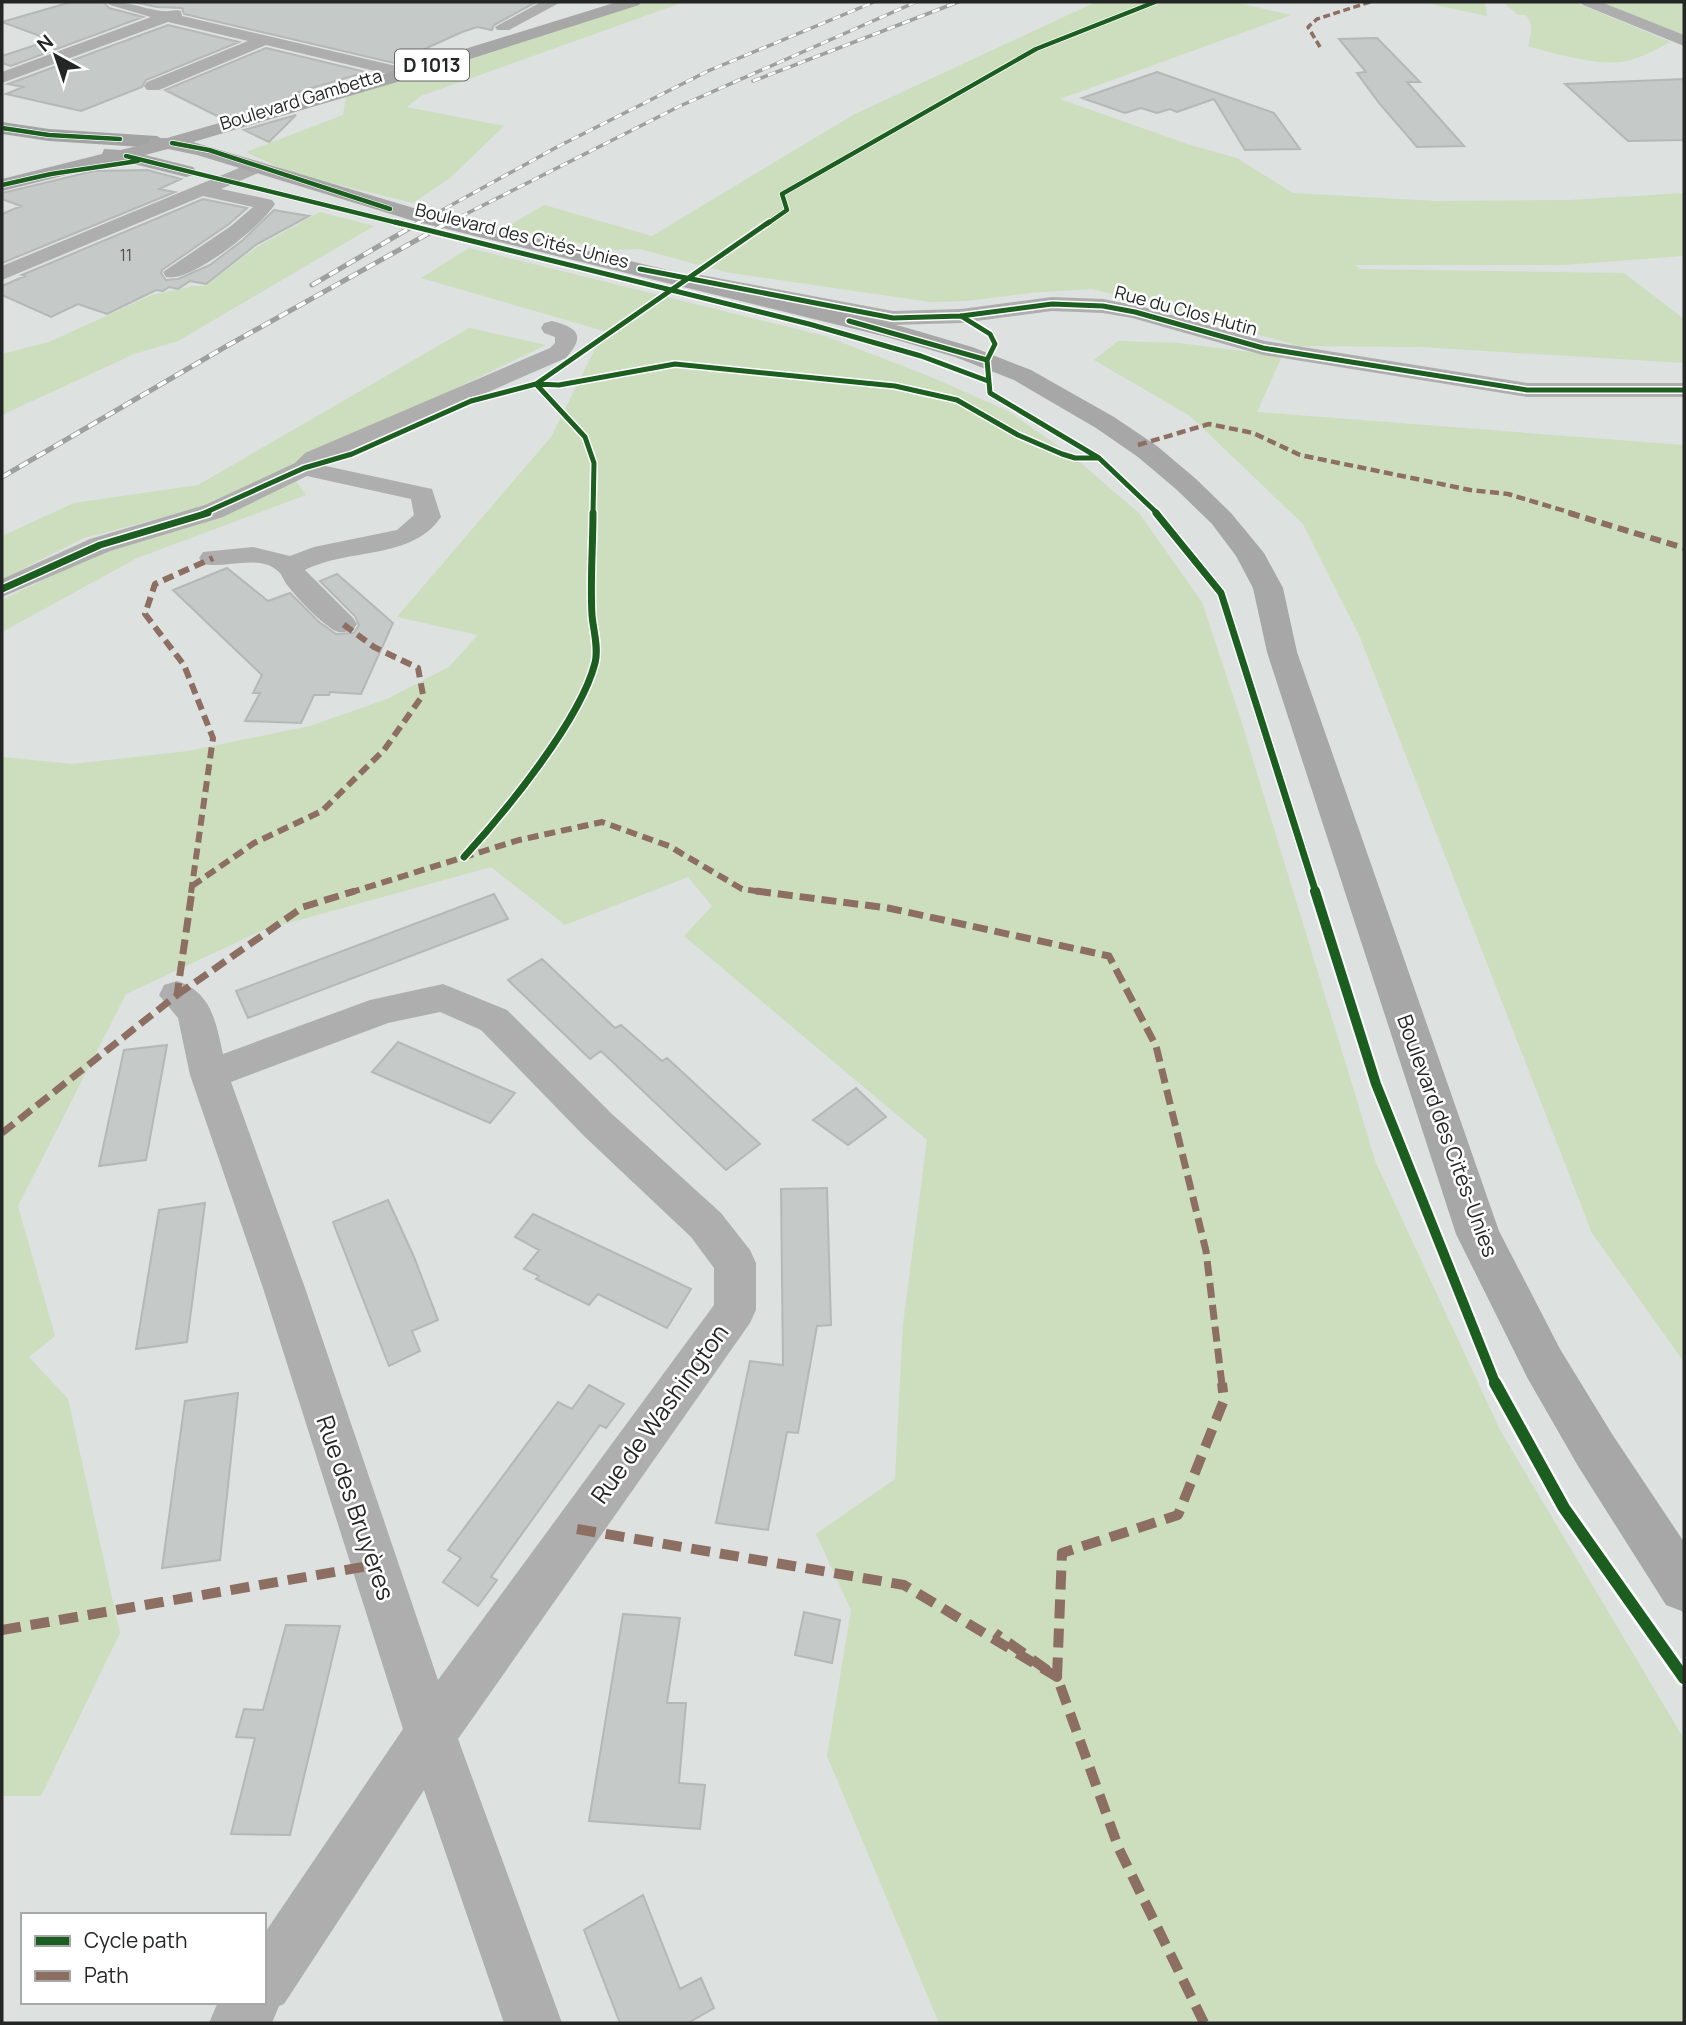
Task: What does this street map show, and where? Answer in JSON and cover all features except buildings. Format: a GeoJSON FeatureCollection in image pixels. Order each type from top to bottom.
{"type":"FeatureCollection","features":[{"type":"Feature","properties":{"kind":"main road","name":"Boulevard Gambetta"},"geometry":{"type":"LineString","coordinates":[[164,142],[617,2]]}},
{"type":"Feature","properties":{"kind":"main road","name":"D 1013"},"geometry":{"type":"LineString","coordinates":[[2,178],[127,156],[164,142],[231,127],[633,2]]}},
{"type":"Feature","properties":{"kind":"main road"},"geometry":{"type":"LineString","coordinates":[[220,176],[231,127]]}},
{"type":"Feature","properties":{"kind":"main road"},"geometry":{"type":"LineString","coordinates":[[2,128],[127,156]]}},
{"type":"Feature","properties":{"kind":"main road"},"geometry":{"type":"LineString","coordinates":[[38,134],[164,142]]}},
{"type":"Feature","properties":{"kind":"main road","name":"Boulevard des Cités-Unies"},"geometry":{"type":"LineString","coordinates":[[164,142],[209,150],[220,176]]}},
{"type":"Feature","properties":{"kind":"main road"},"geometry":{"type":"LineString","coordinates":[[57,169],[127,156]]}},
{"type":"Feature","properties":{"kind":"main road","name":"Boulevard des Cités-Unies"},"geometry":{"type":"LineString","coordinates":[[127,156],[220,176],[809,324],[922,356],[1014,392],[1068,421],[1123,459],[1164,493],[1198,527],[1245,590],[1282,652]]}},
{"type":"Feature","properties":{"kind":"main road","name":"Boulevard des Cités-Unies"},"geometry":{"type":"LineString","coordinates":[[220,176],[256,167],[388,208],[913,337],[987,360],[1067,399],[1147,452],[1188,484],[1215,511],[1247,552],[1268,588],[1282,652],[1478,1234],[1544,1364],[1595,1450],[1684,1587]]}},
{"type":"Feature","properties":{"kind":"main road","name":"D 1013"},"geometry":{"type":"LineString","coordinates":[[2,185],[57,169]]}},
{"type":"Feature","properties":{"kind":"street"},"geometry":{"type":"LineString","coordinates":[[115,2],[167,17],[396,71]]}},
{"type":"Feature","properties":{"kind":"street"},"geometry":{"type":"LineString","coordinates":[[503,27],[553,2]]}},
{"type":"Feature","properties":{"kind":"street"},"geometry":{"type":"LineString","coordinates":[[1588,2],[1684,41]]}},
{"type":"Feature","properties":{"kind":"street"},"geometry":{"type":"LineString","coordinates":[[2,78],[196,6]]}},
{"type":"Feature","properties":{"kind":"street"},"geometry":{"type":"LineString","coordinates":[[153,86],[265,40]]}},
{"type":"Feature","properties":{"kind":"street"},"geometry":{"type":"LineString","coordinates":[[2,274],[220,176],[265,204],[263,211],[235,233],[174,272]]}},
{"type":"Feature","properties":{"kind":"street","name":"Rue du Clos Hutin"},"geometry":{"type":"LineString","coordinates":[[640,269],[893,318],[961,316],[1052,304],[1103,306],[1135,312],[1263,348],[1527,390],[1684,390]]}},
{"type":"Feature","properties":{"kind":"street"},"geometry":{"type":"LineString","coordinates":[[2,589],[100,545],[214,511],[304,468],[314,458],[558,353],[566,344],[566,333],[552,328]]}},
{"type":"Feature","properties":{"kind":"street"},"geometry":{"type":"LineString","coordinates":[[290,567],[314,555],[406,536],[428,517],[424,494],[340,478],[304,468]]}},
{"type":"Feature","properties":{"kind":"street"},"geometry":{"type":"LineString","coordinates":[[214,558],[236,554],[258,555],[282,562],[290,567],[298,581],[343,624]]}},
{"type":"Feature","properties":{"kind":"street","name":"Rue des Bruyères"},"geometry":{"type":"LineString","coordinates":[[177,995],[195,1012],[209,1075],[284,1288],[430,1734],[533,2023]]}},
{"type":"Feature","properties":{"kind":"street","name":"Rue de Washington"},"geometry":{"type":"LineString","coordinates":[[209,1075],[383,1010],[443,999],[494,1020],[598,1125],[706,1225],[736,1263],[735,1310],[430,1734],[266,1981]]}},
{"type":"Feature","properties":{"kind":"street"},"geometry":{"type":"LineString","coordinates":[[238,2023],[251,2004]]}},
{"type":"Feature","properties":{"kind":"green space"},"geometry":{"type":"Polygon","coordinates":[[[639,2],[684,2],[421,96],[407,107],[504,126],[450,178],[413,203],[292,173],[246,152],[343,115],[346,96],[639,2]]]}},
{"type":"Feature","properties":{"kind":"green space"},"geometry":{"type":"Polygon","coordinates":[[[1096,2],[1233,2],[1291,15],[1060,99],[1190,145],[1237,158],[1293,193],[1436,201],[1569,200],[1684,193],[1684,256],[1563,265],[1354,265],[1360,269],[1624,273],[1684,319],[1684,363],[1421,347],[1298,346],[1165,307],[1092,289],[930,302],[725,272],[640,249],[612,250],[505,228],[544,205],[652,236],[853,115],[1096,2]]]}},
{"type":"Feature","properties":{"kind":"green space"},"geometry":{"type":"Polygon","coordinates":[[[1427,2],[1485,2],[1487,16],[1435,5],[1427,2]]]}},
{"type":"Feature","properties":{"kind":"green space"},"geometry":{"type":"Polygon","coordinates":[[[1503,2],[1574,2],[1671,42],[1631,60],[1620,62],[1565,56],[1528,46],[1531,30],[1529,19],[1526,15],[1518,15],[1503,2]]]}},
{"type":"Feature","properties":{"kind":"green space"},"geometry":{"type":"Polygon","coordinates":[[[1600,2],[1684,2],[1684,37],[1675,34],[1600,2]]]}},
{"type":"Feature","properties":{"kind":"green space"},"geometry":{"type":"Polygon","coordinates":[[[320,212],[374,226],[178,341],[134,354],[2,415],[2,354],[49,342],[152,295],[205,286],[257,247],[320,212]]]}},
{"type":"Feature","properties":{"kind":"green space"},"geometry":{"type":"Polygon","coordinates":[[[469,248],[825,336],[931,377],[1008,411],[1075,458],[1139,513],[1202,602],[1239,714],[1376,1163],[1500,1430],[1684,1739],[1684,2023],[939,2023],[827,1756],[851,1610],[816,1534],[895,1479],[903,1324],[927,1140],[684,936],[712,906],[688,877],[565,925],[491,867],[263,930],[126,994],[18,1206],[55,1336],[29,1357],[68,1399],[120,1633],[41,1796],[2,1796],[2,757],[73,764],[188,751],[310,726],[387,699],[449,667],[478,635],[397,617],[551,437],[604,331],[421,278],[469,248]]]}},
{"type":"Feature","properties":{"kind":"green space"},"geometry":{"type":"Polygon","coordinates":[[[469,328],[546,345],[220,502],[84,538],[2,579],[2,536],[74,503],[198,485],[469,328]]]}},
{"type":"Feature","properties":{"kind":"green space"},"geometry":{"type":"Polygon","coordinates":[[[1118,341],[1179,343],[1282,356],[1257,412],[1684,445],[1684,1362],[1592,1233],[1359,635],[1303,524],[1190,416],[1094,360],[1118,341]]]}},
{"type":"Feature","properties":{"kind":"green space"},"geometry":{"type":"Polygon","coordinates":[[[295,480],[306,495],[137,558],[2,632],[2,600],[107,549],[295,480]]]}},
{"type":"Feature","properties":{"kind":"railway"},"geometry":{"type":"LineString","coordinates":[[417,224],[557,147],[708,71],[874,2]]}},
{"type":"Feature","properties":{"kind":"railway"},"geometry":{"type":"LineString","coordinates":[[446,224],[680,106],[916,2]]}},
{"type":"Feature","properties":{"kind":"railway"},"geometry":{"type":"LineString","coordinates":[[753,81],[958,2]]}},
{"type":"Feature","properties":{"kind":"railway"},"geometry":{"type":"LineString","coordinates":[[312,285],[420,222]]}},
{"type":"Feature","properties":{"kind":"railway"},"geometry":{"type":"LineString","coordinates":[[2,477],[225,347],[449,222]]}},
{"type":"Feature","properties":{"kind":"marked path"},"geometry":{"type":"LineString","coordinates":[[1320,47],[1308,27],[1317,19],[1370,2]]}},
{"type":"Feature","properties":{"kind":"marked path"},"geometry":{"type":"LineString","coordinates":[[1138,445],[1209,424],[1253,433],[1300,455],[1470,490],[1508,494],[1684,548]]}},
{"type":"Feature","properties":{"kind":"marked path"},"geometry":{"type":"LineString","coordinates":[[2,1133],[177,995],[213,738],[184,665],[145,614],[155,584],[213,558]]}},
{"type":"Feature","properties":{"kind":"marked path"},"geometry":{"type":"LineString","coordinates":[[192,886],[254,843],[322,811],[384,750],[423,695],[418,668],[374,647],[343,624]]}},
{"type":"Feature","properties":{"kind":"marked path"},"geometry":{"type":"LineString","coordinates":[[177,995],[303,907],[519,840],[602,822],[669,846],[742,889],[888,908],[1109,956],[1156,1046],[1206,1251],[1224,1400],[1178,1515],[1062,1553],[1057,1677],[1119,1849],[1204,2023]]}},
{"type":"Feature","properties":{"kind":"marked path"},"geometry":{"type":"LineString","coordinates":[[577,1529],[904,1585],[1057,1677],[995,1633]]}},
{"type":"Feature","properties":{"kind":"marked path"},"geometry":{"type":"LineString","coordinates":[[2,1630],[374,1565]]}},
{"type":"Feature","properties":{"kind":"cycle path"},"geometry":{"type":"LineString","coordinates":[[2,589],[100,545],[214,511],[304,468],[352,454],[471,401],[536,384],[787,210],[782,194],[1036,49],[1155,2]]}},
{"type":"Feature","properties":{"kind":"cycle path"},"geometry":{"type":"LineString","coordinates":[[2,128],[49,135],[120,139]]}},
{"type":"Feature","properties":{"kind":"cycle path"},"geometry":{"type":"LineString","coordinates":[[172,143],[209,150],[390,209]]}},
{"type":"Feature","properties":{"kind":"cycle path"},"geometry":{"type":"LineString","coordinates":[[126,156],[809,324],[921,356],[988,381]]}},
{"type":"Feature","properties":{"kind":"cycle path"},"geometry":{"type":"LineString","coordinates":[[2,185],[51,174],[138,161]]}},
{"type":"Feature","properties":{"kind":"cycle path"},"geometry":{"type":"LineString","coordinates":[[640,269],[893,318],[961,316],[1052,304],[1103,306],[1135,312],[1263,348],[1527,390],[1684,390]]}},
{"type":"Feature","properties":{"kind":"cycle path"},"geometry":{"type":"LineString","coordinates":[[961,316],[990,334],[995,344],[987,360],[990,393],[1099,458],[1151,506],[1221,593],[1376,1084],[1499,1393],[1564,1508],[1684,1678]]}},
{"type":"Feature","properties":{"kind":"cycle path"},"geometry":{"type":"LineString","coordinates":[[849,321],[987,360]]}},
{"type":"Feature","properties":{"kind":"cycle path"},"geometry":{"type":"LineString","coordinates":[[536,384],[559,385],[675,364],[895,386],[957,400],[1018,435],[1062,454],[1075,458],[1099,458]]}},
{"type":"Feature","properties":{"kind":"cycle path"},"geometry":{"type":"LineString","coordinates":[[464,857],[496,822],[554,741],[582,697],[596,660],[592,613],[594,463],[585,437],[536,384]]}}]}
